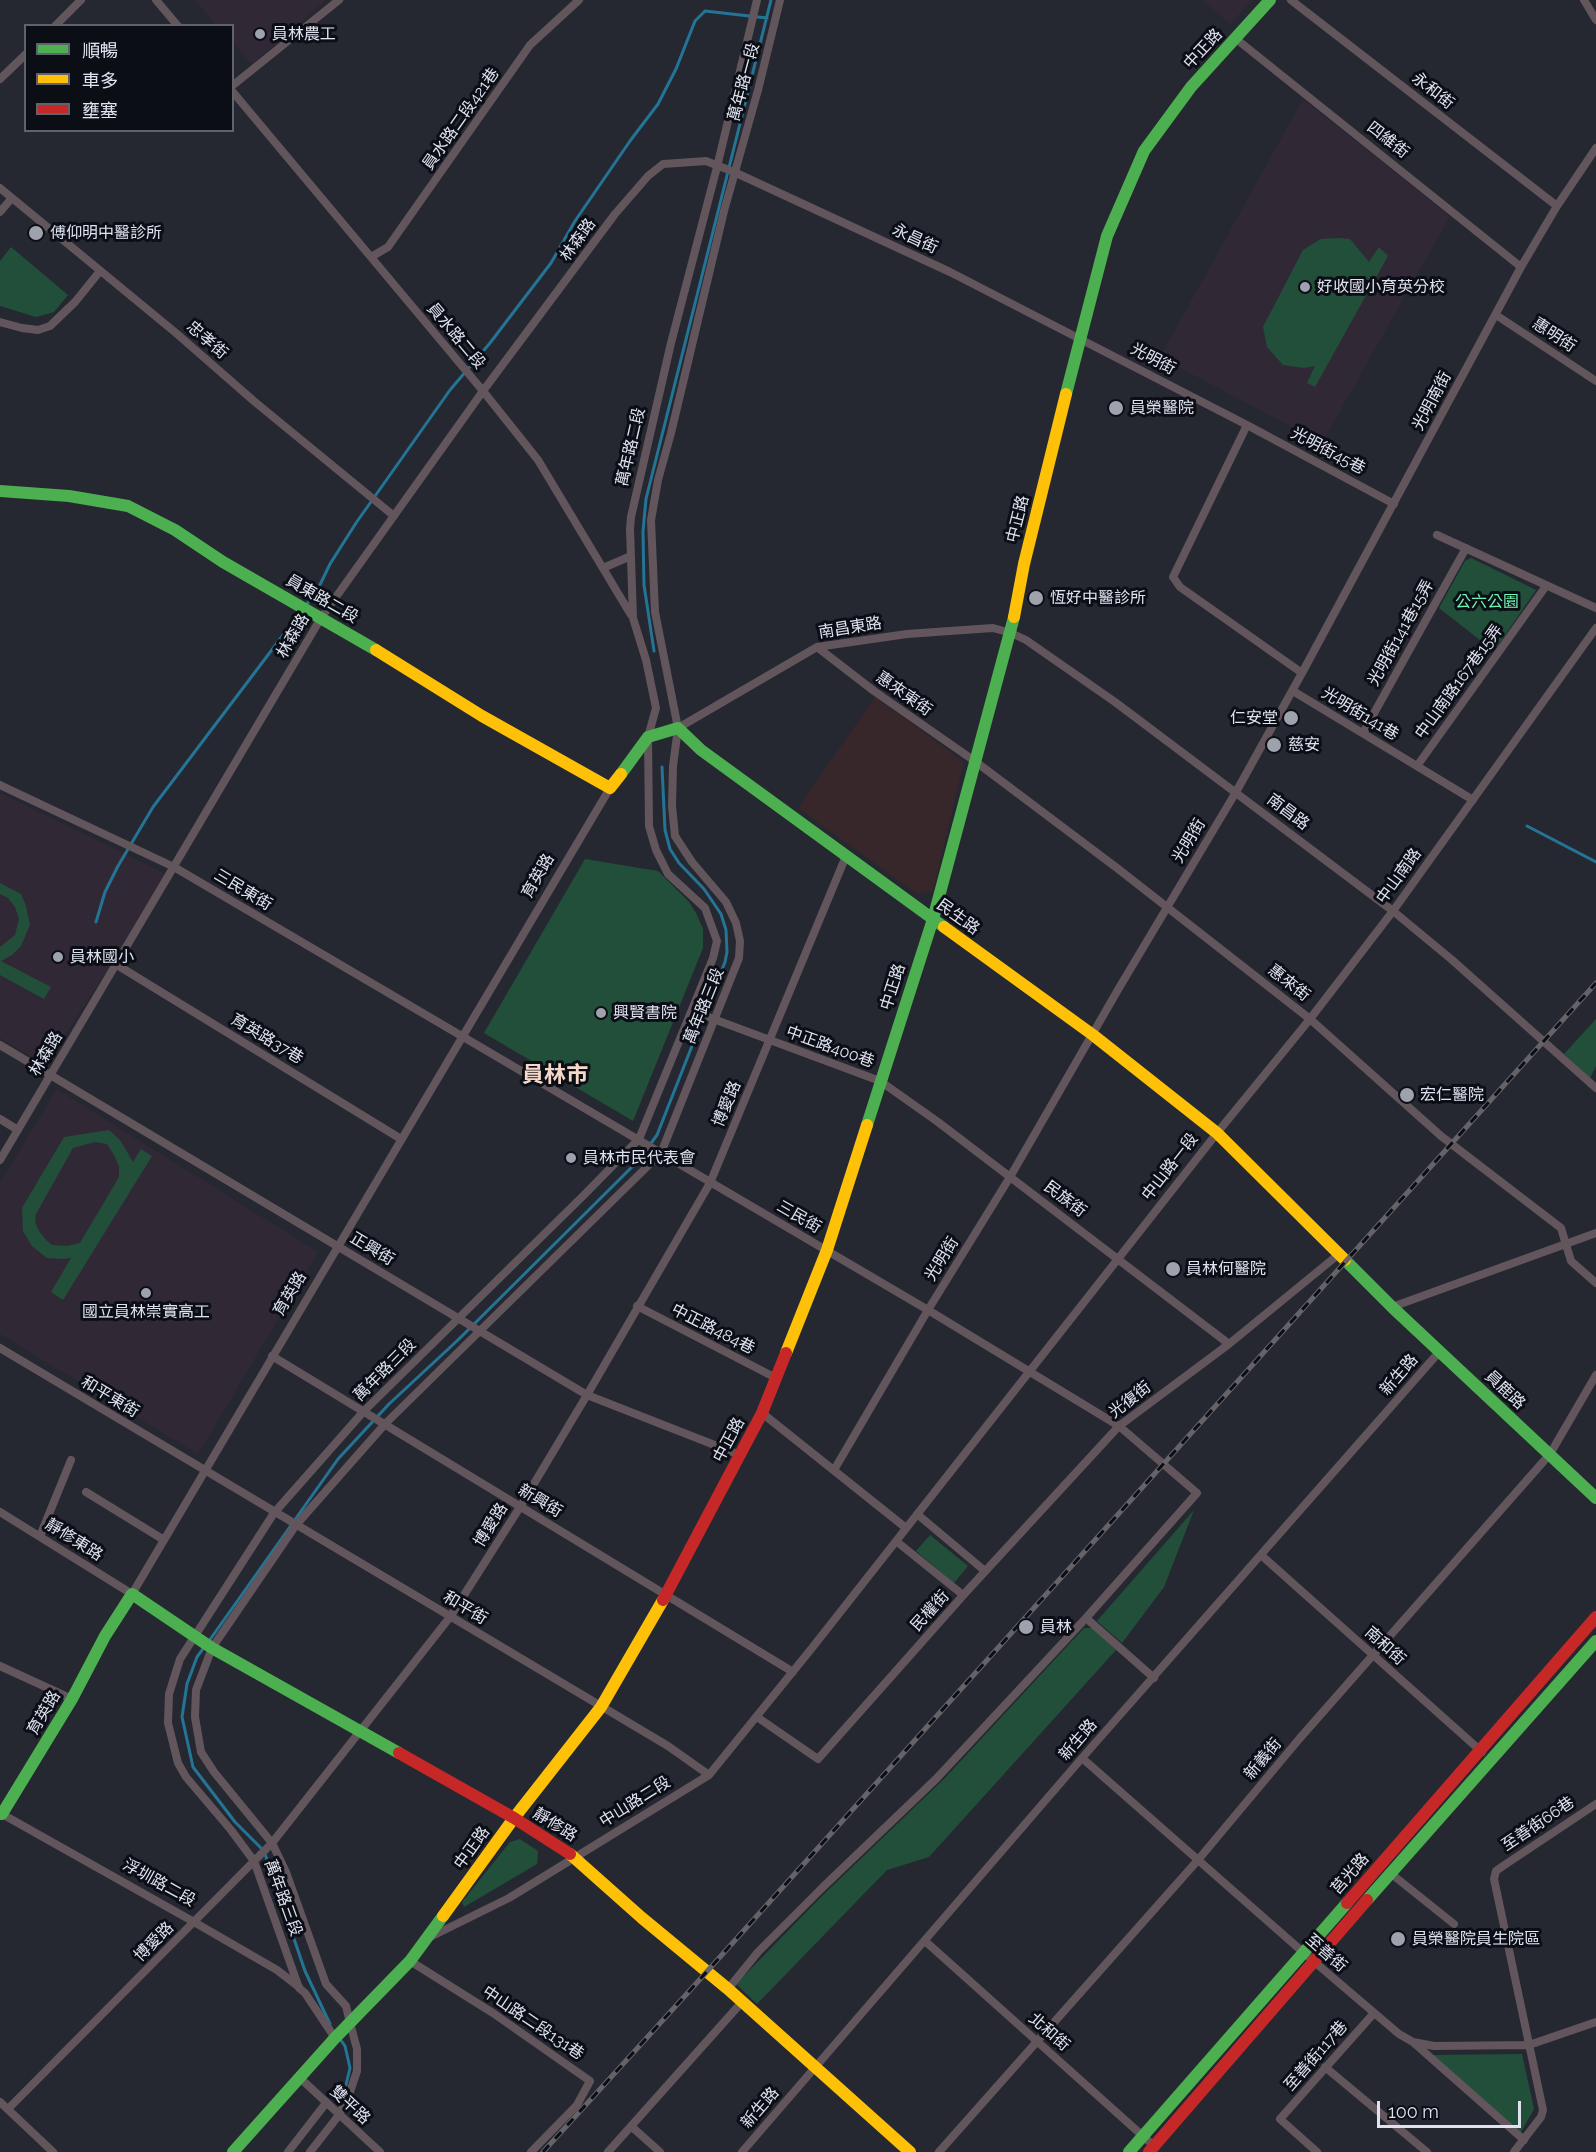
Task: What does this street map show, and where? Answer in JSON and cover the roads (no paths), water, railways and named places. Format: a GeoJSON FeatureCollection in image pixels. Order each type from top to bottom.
{"type":"FeatureCollection","features":[{"type":"Feature","properties":{"kind":"street"},"geometry":{"type":"LineString","coordinates":[[57,24],[81,0]]}},
{"type":"Feature","properties":{"kind":"street"},"geometry":{"type":"LineString","coordinates":[[156,0],[176,24]]}},
{"type":"Feature","properties":{"kind":"street"},"geometry":{"type":"LineString","coordinates":[[234,86],[339,0]]}},
{"type":"Feature","properties":{"kind":"street","name":"員水路二段421巷"},"geometry":{"type":"LineString","coordinates":[[371,257],[388,247],[530,45],[579,0]]}},
{"type":"Feature","properties":{"kind":"street","name":"萬年路一段"},"geometry":{"type":"LineString","coordinates":[[717,166],[757,0]]}},
{"type":"Feature","properties":{"kind":"street","name":"萬年路一段"},"geometry":{"type":"LineString","coordinates":[[734,172],[758,90],[780,0]]}},
{"type":"Feature","properties":{"kind":"street","name":"中正路"},"geometry":{"type":"LineString","coordinates":[[427,1939],[514,1818],[602,1707],[667,1594],[762,1413],[827,1250],[933,919],[1011,633],[1024,564],[1107,236],[1144,151],[1191,87],[1270,0]]}},
{"type":"Feature","properties":{"kind":"street","name":"永和街"},"geometry":{"type":"LineString","coordinates":[[1291,0],[1557,206]]}},
{"type":"Feature","properties":{"kind":"street"},"geometry":{"type":"LineString","coordinates":[[1584,0],[1596,20]]}},
{"type":"Feature","properties":{"kind":"street","name":"四維街"},"geometry":{"type":"LineString","coordinates":[[1235,38],[1521,267]]}},
{"type":"Feature","properties":{"kind":"street"},"geometry":{"type":"LineString","coordinates":[[0,79],[24,56]]}},
{"type":"Feature","properties":{"kind":"street","name":"員水路二段"},"geometry":{"type":"LineString","coordinates":[[234,90],[538,460],[633,618]]}},
{"type":"Feature","properties":{"kind":"street","name":"光明南街"},"geometry":{"type":"LineString","coordinates":[[1302,673],[1521,267],[1557,206],[1596,148]]}},
{"type":"Feature","properties":{"kind":"street","name":"林森路"},"geometry":{"type":"LineString","coordinates":[[0,1160],[321,618],[483,391],[615,214],[648,176],[663,164],[698,161],[734,172]]}},
{"type":"Feature","properties":{"kind":"street","name":"萬年路二段"},"geometry":{"type":"LineString","coordinates":[[648,737],[656,708],[646,660],[633,618],[631,517],[673,333],[717,166]]}},
{"type":"Feature","properties":{"kind":"street","name":"萬年路二段"},"geometry":{"type":"LineString","coordinates":[[678,728],[655,612],[651,520],[658,480],[734,172]]}},
{"type":"Feature","properties":{"kind":"street","name":"永昌街"},"geometry":{"type":"LineString","coordinates":[[734,172],[950,272],[1080,338]]}},
{"type":"Feature","properties":{"kind":"street","name":"忠孝街"},"geometry":{"type":"LineString","coordinates":[[0,189],[394,516]]}},
{"type":"Feature","properties":{"kind":"street"},"geometry":{"type":"LineString","coordinates":[[0,212],[12,198]]}},
{"type":"Feature","properties":{"kind":"street"},"geometry":{"type":"LineString","coordinates":[[0,322],[38,330],[50,326],[75,302],[100,271]]}},
{"type":"Feature","properties":{"kind":"street","name":"惠明街"},"geometry":{"type":"LineString","coordinates":[[1496,315],[1596,381]]}},
{"type":"Feature","properties":{"kind":"street","name":"光明街"},"geometry":{"type":"LineString","coordinates":[[1080,338],[1248,425]]}},
{"type":"Feature","properties":{"kind":"street"},"geometry":{"type":"LineString","coordinates":[[1248,425],[1173,577],[1180,587],[1302,673]]}},
{"type":"Feature","properties":{"kind":"street","name":"光明街45巷"},"geometry":{"type":"LineString","coordinates":[[1248,425],[1394,504]]}},
{"type":"Feature","properties":{"kind":"street","name":"員東路二段"},"geometry":{"type":"LineString","coordinates":[[0,491],[69,496],[128,506],[175,530],[223,562],[381,652],[482,716],[610,788]]}},
{"type":"Feature","properties":{"kind":"street"},"geometry":{"type":"LineString","coordinates":[[1437,535],[1596,608]]}},
{"type":"Feature","properties":{"kind":"street","name":"光明街141巷15弄"},"geometry":{"type":"LineString","coordinates":[[1363,733],[1466,548]]}},
{"type":"Feature","properties":{"kind":"street"},"geometry":{"type":"LineString","coordinates":[[603,568],[630,555]]}},
{"type":"Feature","properties":{"kind":"street","name":"中山南路167巷15弄"},"geometry":{"type":"LineString","coordinates":[[1417,766],[1546,586]]}},
{"type":"Feature","properties":{"kind":"street","name":"南昌東路"},"geometry":{"type":"LineString","coordinates":[[678,728],[817,647],[906,634],[993,628],[1011,633]]}},
{"type":"Feature","properties":{"kind":"street","name":"中山南路"},"geometry":{"type":"LineString","coordinates":[[1217,1133],[1393,911],[1596,628]]}},
{"type":"Feature","properties":{"kind":"street","name":"南昌路"},"geometry":{"type":"LineString","coordinates":[[1011,633],[1026,640],[1078,676],[1393,911],[1596,1088]]}},
{"type":"Feature","properties":{"kind":"street","name":"惠來東街"},"geometry":{"type":"LineString","coordinates":[[817,647],[874,691],[976,762]]}},
{"type":"Feature","properties":{"kind":"street","name":"光明街"},"geometry":{"type":"LineString","coordinates":[[834,1470],[928,1310],[1010,1177],[1236,792],[1302,673]]}},
{"type":"Feature","properties":{"kind":"street","name":"光明街141巷"},"geometry":{"type":"LineString","coordinates":[[1293,691],[1473,800]]}},
{"type":"Feature","properties":{"kind":"street"},"geometry":{"type":"LineString","coordinates":[[610,788],[648,737],[678,728]]}},
{"type":"Feature","properties":{"kind":"street","name":"民生路"},"geometry":{"type":"LineString","coordinates":[[678,728],[701,750],[1093,1035],[1172,1095],[1217,1133]]}},
{"type":"Feature","properties":{"kind":"street","name":"萬年路三段"},"geometry":{"type":"LineString","coordinates":[[310,2152],[339,2115],[348,2099],[357,2071],[357,2049],[346,2006],[326,1984],[286,1872],[272,1843],[214,1772],[201,1752],[195,1717],[196,1690],[212,1648],[296,1525],[385,1424],[661,1153],[739,958],[740,941],[736,923],[726,902],[692,862],[675,836],[672,806],[673,766],[678,728]]}},
{"type":"Feature","properties":{"kind":"street","name":"萬年路三段"},"geometry":{"type":"LineString","coordinates":[[335,2038],[305,1993],[299,1988],[254,1860],[186,1777],[178,1763],[168,1723],[169,1694],[180,1659],[274,1513],[364,1411],[639,1139],[713,958],[717,941],[705,908],[668,874],[656,850],[649,826],[648,737]]}},
{"type":"Feature","properties":{"kind":"street","name":"惠來街"},"geometry":{"type":"LineString","coordinates":[[976,762],[1168,906],[1310,1018],[1441,1136],[1561,1228],[1571,1261],[1596,1283]]}},
{"type":"Feature","properties":{"kind":"street","name":"三民東街"},"geometry":{"type":"LineString","coordinates":[[0,785],[174,867],[462,1037]]}},
{"type":"Feature","properties":{"kind":"street","name":"育英路"},"geometry":{"type":"LineString","coordinates":[[1,1814],[72,1699],[105,1636],[610,788]]}},
{"type":"Feature","properties":{"kind":"street","name":"博愛路"},"geometry":{"type":"LineString","coordinates":[[8,2109],[272,1843],[450,1617],[520,1507],[710,1183],[846,856]]}},
{"type":"Feature","properties":{"kind":"street","name":"育英路37巷"},"geometry":{"type":"LineString","coordinates":[[117,965],[401,1139]]}},
{"type":"Feature","properties":{"kind":"street","name":"中正路400巷"},"geometry":{"type":"LineString","coordinates":[[692,1011],[880,1081]]}},
{"type":"Feature","properties":{"kind":"street","name":"三民街"},"geometry":{"type":"LineString","coordinates":[[462,1037],[827,1250],[1119,1426],[1197,1493],[1086,1618]]}},
{"type":"Feature","properties":{"kind":"street","name":"正興街"},"geometry":{"type":"LineString","coordinates":[[0,1045],[587,1395],[740,1455]]}},
{"type":"Feature","properties":{"kind":"street","name":"民族街"},"geometry":{"type":"LineString","coordinates":[[880,1081],[1119,1258],[1229,1344]]}},
{"type":"Feature","properties":{"kind":"street"},"geometry":{"type":"LineString","coordinates":[[0,1119],[18,1130]]}},
{"type":"Feature","properties":{"kind":"street","name":"中山路一段"},"geometry":{"type":"LineString","coordinates":[[906,1528],[1217,1133],[1392,1306]]}},
{"type":"Feature","properties":{"kind":"street"},"geometry":{"type":"LineString","coordinates":[[1392,1306],[1596,1233]]}},
{"type":"Feature","properties":{"kind":"street","name":"光復街"},"geometry":{"type":"LineString","coordinates":[[963,1595],[1119,1426],[1229,1344],[1339,1254]]}},
{"type":"Feature","properties":{"kind":"street","name":"中正路484巷"},"geometry":{"type":"LineString","coordinates":[[637,1306],[776,1378]]}},
{"type":"Feature","properties":{"kind":"street","name":"員鹿路"},"geometry":{"type":"LineString","coordinates":[[1392,1306],[1596,1498]]}},
{"type":"Feature","properties":{"kind":"street","name":"和平東街"},"geometry":{"type":"LineString","coordinates":[[0,1348],[204,1471]]}},
{"type":"Feature","properties":{"kind":"street","name":"新生路"},"geometry":{"type":"LineString","coordinates":[[742,2152],[1082,1758],[1440,1351]]}},
{"type":"Feature","properties":{"kind":"street","name":"新興街"},"geometry":{"type":"LineString","coordinates":[[272,1356],[793,1672]]}},
{"type":"Feature","properties":{"kind":"street","name":"新義街"},"geometry":{"type":"LineString","coordinates":[[939,2152],[1198,1860],[1373,1655],[1550,1454],[1596,1375]]}},
{"type":"Feature","properties":{"kind":"street"},"geometry":{"type":"LineString","coordinates":[[762,1413],[906,1528]]}},
{"type":"Feature","properties":{"kind":"street"},"geometry":{"type":"LineString","coordinates":[[40,1536],[71,1460]]}},
{"type":"Feature","properties":{"kind":"street","name":"和平街"},"geometry":{"type":"LineString","coordinates":[[204,1471],[668,1746],[710,1775]]}},
{"type":"Feature","properties":{"kind":"street"},"geometry":{"type":"LineString","coordinates":[[86,1492],[164,1540]]}},
{"type":"Feature","properties":{"kind":"street","name":"靜修東路"},"geometry":{"type":"LineString","coordinates":[[0,1512],[132,1594]]}},
{"type":"Feature","properties":{"kind":"street"},"geometry":{"type":"LineString","coordinates":[[917,1514],[985,1571]]}},
{"type":"Feature","properties":{"kind":"street","name":"中山路二段"},"geometry":{"type":"LineString","coordinates":[[233,2152],[427,1939],[509,1898],[710,1775],[906,1528]]}},
{"type":"Feature","properties":{"kind":"street","name":"民權街"},"geometry":{"type":"LineString","coordinates":[[757,1717],[818,1760],[963,1595],[896,1541]]}},
{"type":"Feature","properties":{"kind":"street","name":"南和街"},"geometry":{"type":"LineString","coordinates":[[1261,1555],[1491,1759]]}},
{"type":"Feature","properties":{"kind":"street","name":"靜修路"},"geometry":{"type":"LineString","coordinates":[[132,1594],[212,1648],[514,1818],[576,1858],[642,1918],[728,1989],[910,2152]]}},
{"type":"Feature","properties":{"kind":"street","name":"莒光路"},"geometry":{"type":"LineString","coordinates":[[1152,2149],[1309,1957],[1380,1864],[1596,1617]]}},
{"type":"Feature","properties":{"kind":"street"},"geometry":{"type":"LineString","coordinates":[[728,1989],[758,1952],[936,1779],[1086,1618],[1154,1678]]}},
{"type":"Feature","properties":{"kind":"street","name":"莒光路"},"geometry":{"type":"LineString","coordinates":[[1129,2152],[1309,1957],[1392,1874],[1596,1641]]}},
{"type":"Feature","properties":{"kind":"street"},"geometry":{"type":"LineString","coordinates":[[0,1666],[72,1699]]}},
{"type":"Feature","properties":{"kind":"street","name":"至善街"},"geometry":{"type":"LineString","coordinates":[[1082,1758],[1374,2013],[1413,2042],[1434,2046],[1529,2045],[1596,2022]]}},
{"type":"Feature","properties":{"kind":"street","name":"至善街66巷"},"geometry":{"type":"LineString","coordinates":[[1529,2045],[1494,1880],[1496,1871],[1596,1804]]}},
{"type":"Feature","properties":{"kind":"street","name":"浮圳路二段"},"geometry":{"type":"LineString","coordinates":[[1,1814],[277,1970],[299,1988]]}},
{"type":"Feature","properties":{"kind":"street"},"geometry":{"type":"LineString","coordinates":[[1380,1864],[1454,1924]]}},
{"type":"Feature","properties":{"kind":"street","name":"北和街"},"geometry":{"type":"LineString","coordinates":[[925,1941],[1144,2136],[1152,2149]]}},
{"type":"Feature","properties":{"kind":"street","name":"中山路二段131巷"},"geometry":{"type":"LineString","coordinates":[[410,1960],[493,2013],[590,2081],[577,2105],[531,2152]]}},
{"type":"Feature","properties":{"kind":"street"},"geometry":{"type":"LineString","coordinates":[[608,2152],[742,2002]]}},
{"type":"Feature","properties":{"kind":"street","name":"至善街117巷"},"geometry":{"type":"LineString","coordinates":[[1317,2152],[1281,2120],[1374,2013]]}},
{"type":"Feature","properties":{"kind":"street"},"geometry":{"type":"LineString","coordinates":[[1413,2042],[1524,2140]]}},
{"type":"Feature","properties":{"kind":"street"},"geometry":{"type":"LineString","coordinates":[[1514,2152],[1541,2117],[1543,2110],[1529,2045]]}},
{"type":"Feature","properties":{"kind":"street"},"geometry":{"type":"LineString","coordinates":[[1325,2067],[1427,2152]]}},
{"type":"Feature","properties":{"kind":"street","name":"雙平路"},"geometry":{"type":"LineString","coordinates":[[300,2078],[380,2152]]}},
{"type":"Feature","properties":{"kind":"street"},"geometry":{"type":"LineString","coordinates":[[0,2102],[53,2152]]}},
{"type":"Feature","properties":{"kind":"street"},"geometry":{"type":"LineString","coordinates":[[288,2152],[326,2103]]}},
{"type":"Feature","properties":{"kind":"street"},"geometry":{"type":"LineString","coordinates":[[632,2127],[660,2152]]}},
{"type":"Feature","properties":{"kind":"waterway"},"geometry":{"type":"LineString","coordinates":[[654,651],[644,585],[643,531],[646,499],[771,0]]}},
{"type":"Feature","properties":{"kind":"waterway"},"geometry":{"type":"LineString","coordinates":[[306,605],[316,593],[330,564],[356,523],[450,390],[490,343],[551,263],[575,221],[658,104],[676,69],[695,21],[705,11],[767,18]]}},
{"type":"Feature","properties":{"kind":"waterway"},"geometry":{"type":"LineString","coordinates":[[96,922],[105,892],[153,807],[302,610]]}},
{"type":"Feature","properties":{"kind":"waterway"},"geometry":{"type":"LineString","coordinates":[[209,1641],[338,1459],[389,1404],[459,1339],[638,1161],[657,1135],[727,952],[726,930],[721,914],[704,889],[679,863],[670,849],[665,830],[662,767]]}},
{"type":"Feature","properties":{"kind":"waterway"},"geometry":{"type":"LineString","coordinates":[[1527,826],[1596,862]]}},
{"type":"Feature","properties":{"kind":"waterway"},"geometry":{"type":"LineString","coordinates":[[205,1646],[197,1657],[187,1684],[182,1717],[193,1767],[235,1822],[264,1851],[305,1971],[330,2024]]}},
{"type":"Feature","properties":{"kind":"waterway"},"geometry":{"type":"LineString","coordinates":[[340,2039],[345,2046],[350,2068],[342,2102]]}},
{"type":"Feature","properties":{"kind":"railway"},"geometry":{"type":"LineString","coordinates":[[543,2152],[1596,983]]}},
{"type":"Feature","properties":{"kind":"place","name":"員林農工"},"geometry":{"type":"Point","coordinates":[260,34]}},
{"type":"Feature","properties":{"kind":"place","name":"傅仰明中醫診所"},"geometry":{"type":"Point","coordinates":[36,233]}},
{"type":"Feature","properties":{"kind":"place","name":"好收國小育英分校"},"geometry":{"type":"Point","coordinates":[1305,287]}},
{"type":"Feature","properties":{"kind":"place","name":"員榮醫院"},"geometry":{"type":"Point","coordinates":[1116,408]}},
{"type":"Feature","properties":{"kind":"place","name":"恆好中醫診所"},"geometry":{"type":"Point","coordinates":[1036,598]}},
{"type":"Feature","properties":{"kind":"place","name":"仁安堂"},"geometry":{"type":"Point","coordinates":[1291,718]}},
{"type":"Feature","properties":{"kind":"place","name":"慈安"},"geometry":{"type":"Point","coordinates":[1274,745]}},
{"type":"Feature","properties":{"kind":"place","name":"員林國小"},"geometry":{"type":"Point","coordinates":[58,957]}},
{"type":"Feature","properties":{"kind":"place","name":"興賢書院"},"geometry":{"type":"Point","coordinates":[601,1013]}},
{"type":"Feature","properties":{"kind":"place","name":"宏仁醫院"},"geometry":{"type":"Point","coordinates":[1407,1095]}},
{"type":"Feature","properties":{"kind":"place","name":"員林市民代表會"},"geometry":{"type":"Point","coordinates":[571,1158]}},
{"type":"Feature","properties":{"kind":"place","name":"員林何醫院"},"geometry":{"type":"Point","coordinates":[1173,1269]}},
{"type":"Feature","properties":{"kind":"place","name":"國立員林崇實高工"},"geometry":{"type":"Point","coordinates":[146,1293]}},
{"type":"Feature","properties":{"kind":"place","name":"員林"},"geometry":{"type":"Point","coordinates":[1026,1627]}},
{"type":"Feature","properties":{"kind":"place","name":"員榮醫院員生院區"},"geometry":{"type":"Point","coordinates":[1398,1939]}},
{"type":"Feature","properties":{"kind":"district","name":"員林市"},"geometry":{"type":"Point","coordinates":[555,1075]}},
{"type":"Feature","properties":{"kind":"park label","name":"公六公園"},"geometry":{"type":"Point","coordinates":[1487,602]}}]}
